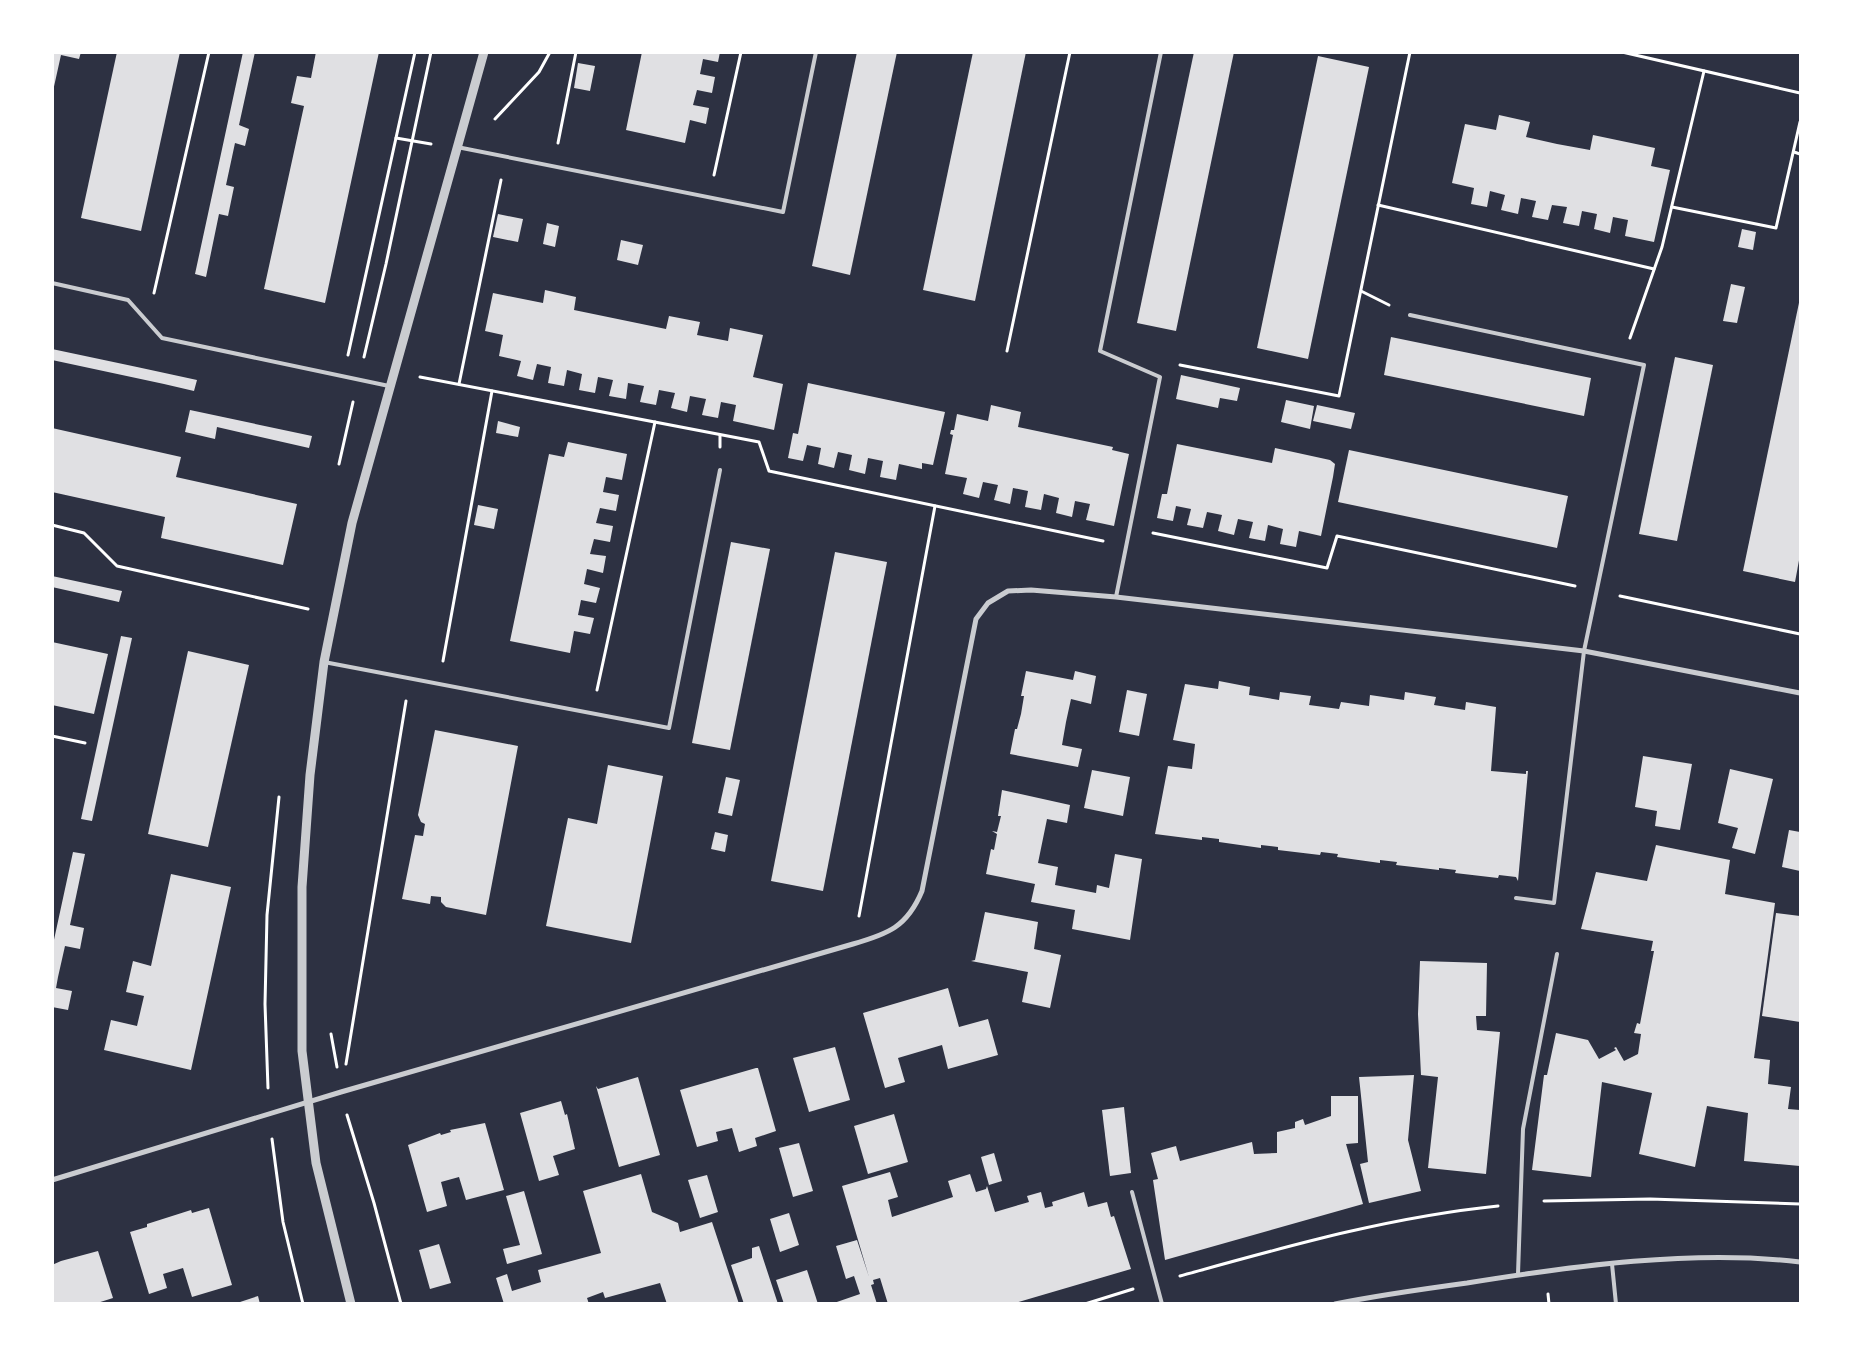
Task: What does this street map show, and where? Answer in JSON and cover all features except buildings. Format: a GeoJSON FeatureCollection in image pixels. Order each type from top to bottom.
{"type":"FeatureCollection","features":[{"type":"Feature","properties":{"kind":"street"},"geometry":{"type":"LineString","coordinates":[[351,1304],[316,1163],[302,1050],[302,886],[310,775],[324,662],[352,523],[484,52]]}},
{"type":"Feature","properties":{"kind":"street"},"geometry":{"type":"LineString","coordinates":[[52,1180],[307,1102],[853,944],[892,931],[915,909],[922,892],[976,619],[988,603],[1008,591],[1031,590],[1116,598],[1584,651],[1800,693]]}},
{"type":"Feature","properties":{"kind":"street"},"geometry":{"type":"LineString","coordinates":[[1335,1304],[1518,1274],[1612,1264],[1694,1259],[1800,1262]]}},
{"type":"Feature","properties":{"kind":"lane"},"geometry":{"type":"LineString","coordinates":[[457,147],[783,212],[816,52]]}},
{"type":"Feature","properties":{"kind":"lane"},"geometry":{"type":"LineString","coordinates":[[1116,598],[1160,377],[1100,351],[1161,52]]}},
{"type":"Feature","properties":{"kind":"lane"},"geometry":{"type":"LineString","coordinates":[[52,283],[128,300],[162,338],[390,386]]}},
{"type":"Feature","properties":{"kind":"lane"},"geometry":{"type":"LineString","coordinates":[[1410,315],[1644,365],[1595,591],[1584,651],[1554,903],[1516,898]]}},
{"type":"Feature","properties":{"kind":"lane"},"geometry":{"type":"LineString","coordinates":[[324,662],[669,728],[720,470]]}},
{"type":"Feature","properties":{"kind":"lane"},"geometry":{"type":"LineString","coordinates":[[1518,1274],[1523,1129],[1557,954]]}},
{"type":"Feature","properties":{"kind":"lane"},"geometry":{"type":"LineString","coordinates":[[1132,1192],[1162,1304]]}},
{"type":"Feature","properties":{"kind":"lane"},"geometry":{"type":"LineString","coordinates":[[1612,1264],[1616,1304]]}},
{"type":"Feature","properties":{"kind":"path"},"geometry":{"type":"LineString","coordinates":[[148,321],[209,52]]}},
{"type":"Feature","properties":{"kind":"path"},"geometry":{"type":"LineString","coordinates":[[359,378],[348,356],[415,52]]}},
{"type":"Feature","properties":{"kind":"path"},"geometry":{"type":"LineString","coordinates":[[359,378],[432,52]]}},
{"type":"Feature","properties":{"kind":"path"},"geometry":{"type":"LineString","coordinates":[[484,153],[493,121],[539,72],[550,52]]}},
{"type":"Feature","properties":{"kind":"path"},"geometry":{"type":"LineString","coordinates":[[554,167],[576,52]]}},
{"type":"Feature","properties":{"kind":"path"},"geometry":{"type":"LineString","coordinates":[[709,197],[741,52]]}},
{"type":"Feature","properties":{"kind":"path"},"geometry":{"type":"LineString","coordinates":[[1008,351],[1070,52]]}},
{"type":"Feature","properties":{"kind":"path"},"geometry":{"type":"LineString","coordinates":[[1141,368],[1164,362],[1339,396],[1410,52]]}},
{"type":"Feature","properties":{"kind":"path"},"geometry":{"type":"LineString","coordinates":[[1622,52],[1800,93]]}},
{"type":"Feature","properties":{"kind":"path"},"geometry":{"type":"LineString","coordinates":[[1622,360],[1654,269],[1672,207],[1704,71]]}},
{"type":"Feature","properties":{"kind":"path"},"geometry":{"type":"LineString","coordinates":[[1672,207],[1776,228],[1800,122]]}},
{"type":"Feature","properties":{"kind":"path"},"geometry":{"type":"LineString","coordinates":[[396,138],[412,142]]}},
{"type":"Feature","properties":{"kind":"path"},"geometry":{"type":"LineString","coordinates":[[1794,152],[1800,154]]}},
{"type":"Feature","properties":{"kind":"path"},"geometry":{"type":"LineString","coordinates":[[459,384],[506,157]]}},
{"type":"Feature","properties":{"kind":"path"},"geometry":{"type":"LineString","coordinates":[[1378,205],[1654,269]]}},
{"type":"Feature","properties":{"kind":"path"},"geometry":{"type":"LineString","coordinates":[[1361,291],[1410,315]]}},
{"type":"Feature","properties":{"kind":"path"},"geometry":{"type":"LineString","coordinates":[[417,386],[422,367]]}},
{"type":"Feature","properties":{"kind":"path"},"geometry":{"type":"LineString","coordinates":[[420,377],[759,442],[769,471],[1127,546]]}},
{"type":"Feature","properties":{"kind":"path"},"geometry":{"type":"LineString","coordinates":[[439,684],[492,391]]}},
{"type":"Feature","properties":{"kind":"path"},"geometry":{"type":"LineString","coordinates":[[592,714],[655,422]]}},
{"type":"Feature","properties":{"kind":"path"},"geometry":{"type":"LineString","coordinates":[[853,944],[935,506]]}},
{"type":"Feature","properties":{"kind":"path"},"geometry":{"type":"LineString","coordinates":[[52,525],[84,532],[117,566],[308,609]]}},
{"type":"Feature","properties":{"kind":"path"},"geometry":{"type":"LineString","coordinates":[[1130,529],[1327,568],[1337,536],[1800,634]]}},
{"type":"Feature","properties":{"kind":"path"},"geometry":{"type":"LineString","coordinates":[[341,1092],[410,678]]}},
{"type":"Feature","properties":{"kind":"path"},"geometry":{"type":"LineString","coordinates":[[52,736],[85,743]]}},
{"type":"Feature","properties":{"kind":"path"},"geometry":{"type":"LineString","coordinates":[[329,1027],[341,1092],[358,1155],[374,1202],[401,1304]]}},
{"type":"Feature","properties":{"kind":"path"},"geometry":{"type":"LineString","coordinates":[[1085,1304],[1156,1282],[1326,1236],[1406,1218],[1520,1203],[1650,1199],[1800,1204]]}}]}
